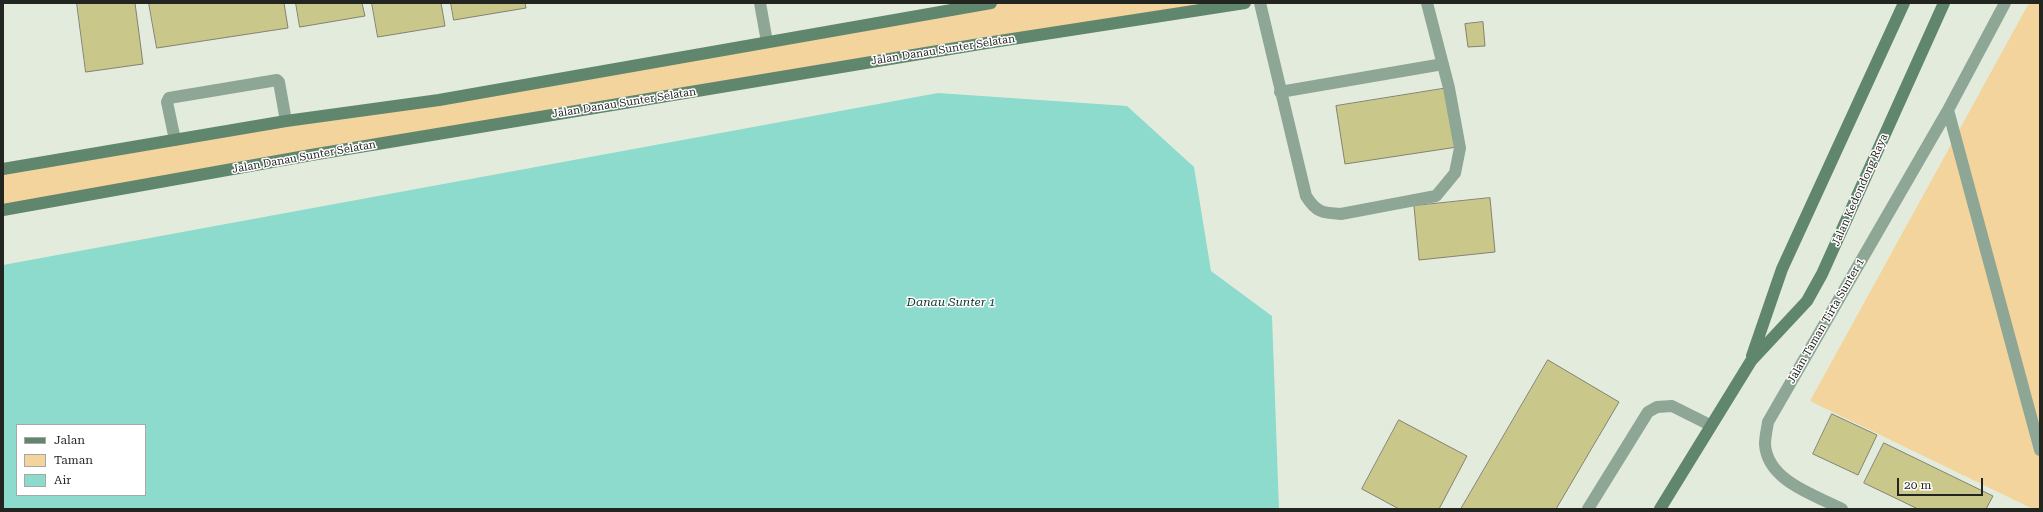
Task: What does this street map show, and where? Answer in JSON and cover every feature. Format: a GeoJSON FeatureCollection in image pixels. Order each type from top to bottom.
{"type":"FeatureCollection","features":[{"type":"Feature","properties":{"kind":"street"},"geometry":{"type":"LineString","coordinates":[[760,3],[767,42]]}},
{"type":"Feature","properties":{"kind":"street"},"geometry":{"type":"LineString","coordinates":[[3,169],[286,121],[439,100],[991,3]]}},
{"type":"Feature","properties":{"kind":"street","name":"Jalan Danau Sunter Selatan"},"geometry":{"type":"LineString","coordinates":[[3,210],[319,154],[980,44],[1245,3]]}},
{"type":"Feature","properties":{"kind":"street"},"geometry":{"type":"LineString","coordinates":[[1260,3],[1306,196],[1313,207],[1327,214],[1341,214],[1436,196],[1455,173],[1460,148],[1443,64],[1427,3]]}},
{"type":"Feature","properties":{"kind":"street","name":"Jalan Kedondong Raya"},"geometry":{"type":"LineString","coordinates":[[1751,361],[1782,269],[1904,3]]}},
{"type":"Feature","properties":{"kind":"street","name":"Jalan Kedondong Raya"},"geometry":{"type":"LineString","coordinates":[[1660,509],[1710,425],[1751,361],[1806,301],[1822,274],[1944,3]]}},
{"type":"Feature","properties":{"kind":"street","name":"Jalan Taman Tirta Sunter 1"},"geometry":{"type":"LineString","coordinates":[[1842,509],[1786,480],[1774,468],[1765,444],[1768,422],[1948,110],[2005,3]]}},
{"type":"Feature","properties":{"kind":"street"},"geometry":{"type":"LineString","coordinates":[[1280,92],[1443,64]]}},
{"type":"Feature","properties":{"kind":"street"},"geometry":{"type":"LineString","coordinates":[[175,140],[167,102],[168,98],[276,80],[279,82],[286,121]]}},
{"type":"Feature","properties":{"kind":"street"},"geometry":{"type":"LineString","coordinates":[[1948,110],[2040,450]]}},
{"type":"Feature","properties":{"kind":"street"},"geometry":{"type":"LineString","coordinates":[[1588,509],[1648,412],[1657,407],[1672,406],[1710,425]]}},
{"type":"Feature","properties":{"kind":"green space"},"geometry":{"type":"Polygon","coordinates":[[[989,3],[1245,3],[3,210],[3,169],[989,3]]]}},
{"type":"Feature","properties":{"kind":"green space"},"geometry":{"type":"Polygon","coordinates":[[[2029,3],[2040,3],[2040,509],[2033,509],[1810,401],[2029,3]]]}},
{"type":"Feature","properties":{"kind":"water","name":"Danau Sunter 1"},"geometry":{"type":"Polygon","coordinates":[[[938,93],[1127,106],[1194,167],[1211,271],[1272,316],[1279,509],[3,509],[3,265],[938,93]]]}},
{"type":"Feature","properties":{"kind":"building"},"geometry":{"type":"Polygon","coordinates":[[[77,3],[135,3],[143,64],[86,72],[77,3]]]}},
{"type":"Feature","properties":{"kind":"building"},"geometry":{"type":"Polygon","coordinates":[[[149,3],[284,3],[288,28],[157,48],[149,3]]]}},
{"type":"Feature","properties":{"kind":"building"},"geometry":{"type":"Polygon","coordinates":[[[296,3],[362,3],[365,16],[300,27],[296,3]]]}},
{"type":"Feature","properties":{"kind":"building"},"geometry":{"type":"Polygon","coordinates":[[[372,3],[441,3],[445,26],[378,37],[372,3]]]}},
{"type":"Feature","properties":{"kind":"building"},"geometry":{"type":"Polygon","coordinates":[[[451,3],[525,3],[526,8],[454,20],[451,3]]]}},
{"type":"Feature","properties":{"kind":"building"},"geometry":{"type":"Polygon","coordinates":[[[1483,22],[1485,46],[1468,47],[1465,24],[1483,22]]]}},
{"type":"Feature","properties":{"kind":"building"},"geometry":{"type":"Polygon","coordinates":[[[1448,88],[1457,147],[1345,164],[1336,106],[1448,88]]]}},
{"type":"Feature","properties":{"kind":"building"},"geometry":{"type":"Polygon","coordinates":[[[1490,198],[1495,252],[1419,260],[1414,206],[1490,198]]]}},
{"type":"Feature","properties":{"kind":"building"},"geometry":{"type":"Polygon","coordinates":[[[1548,360],[1619,402],[1556,509],[1461,509],[1548,360]]]}},
{"type":"Feature","properties":{"kind":"building"},"geometry":{"type":"Polygon","coordinates":[[[1832,414],[1877,435],[1858,475],[1813,454],[1832,414]]]}},
{"type":"Feature","properties":{"kind":"building"},"geometry":{"type":"Polygon","coordinates":[[[1399,420],[1467,456],[1439,509],[1399,509],[1362,489],[1399,420]]]}},
{"type":"Feature","properties":{"kind":"building"},"geometry":{"type":"Polygon","coordinates":[[[1884,443],[1993,496],[1986,509],[1918,509],[1864,483],[1884,443]]]}}]}
